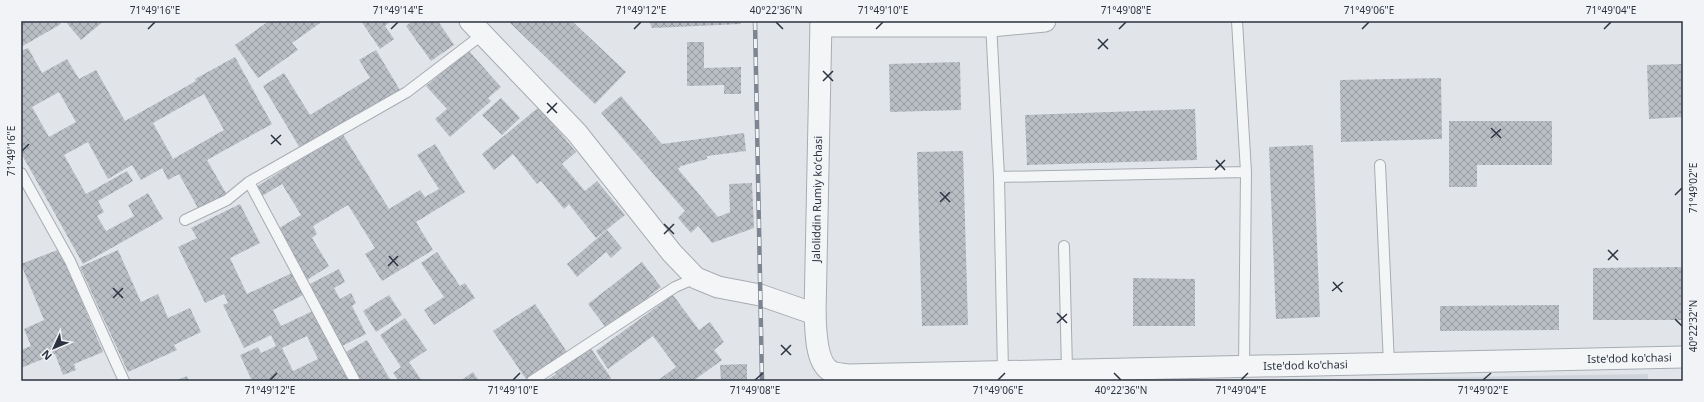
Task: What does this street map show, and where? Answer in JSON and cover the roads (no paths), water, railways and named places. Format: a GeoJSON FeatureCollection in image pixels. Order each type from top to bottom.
{"type":"FeatureCollection","features":[{"type":"Feature","properties":{"kind":"street"},"geometry":{"type":"LineString","coordinates":[[821,24],[991,23],[1045,21]]}},
{"type":"Feature","properties":{"kind":"street","name":"Jaloliddin Rumiy koʻchasi"},"geometry":{"type":"LineString","coordinates":[[821,24],[815,314],[816,344],[823,363],[838,377]]}},
{"type":"Feature","properties":{"kind":"street"},"geometry":{"type":"LineString","coordinates":[[477,27],[577,133],[672,252],[696,278],[718,287],[760,295],[815,314]]}},
{"type":"Feature","properties":{"kind":"street","name":"Iste'dod ko'chasi"},"geometry":{"type":"LineString","coordinates":[[838,377],[1067,370],[1232,372],[1389,364],[1683,357]]}},
{"type":"Feature","properties":{"kind":"lane"},"geometry":{"type":"LineString","coordinates":[[1232,372],[1246,172],[1237,21]]}},
{"type":"Feature","properties":{"kind":"lane"},"geometry":{"type":"LineString","coordinates":[[991,23],[999,177],[1003,372]]}},
{"type":"Feature","properties":{"kind":"lane"},"geometry":{"type":"LineString","coordinates":[[185,220],[227,200],[249,182],[407,92],[477,27]]}},
{"type":"Feature","properties":{"kind":"lane"},"geometry":{"type":"LineString","coordinates":[[1380,165],[1389,364]]}},
{"type":"Feature","properties":{"kind":"lane"},"geometry":{"type":"LineString","coordinates":[[999,177],[1246,172]]}},
{"type":"Feature","properties":{"kind":"lane"},"geometry":{"type":"LineString","coordinates":[[21,173],[70,261],[124,381]]}},
{"type":"Feature","properties":{"kind":"lane"},"geometry":{"type":"LineString","coordinates":[[249,182],[355,381]]}},
{"type":"Feature","properties":{"kind":"lane"},"geometry":{"type":"LineString","coordinates":[[1064,246],[1067,370]]}},
{"type":"Feature","properties":{"kind":"lane"},"geometry":{"type":"LineString","coordinates":[[532,381],[675,287],[696,278]]}},
{"type":"Feature","properties":{"kind":"railway"},"geometry":{"type":"LineString","coordinates":[[755,21],[762,381]]}}]}
